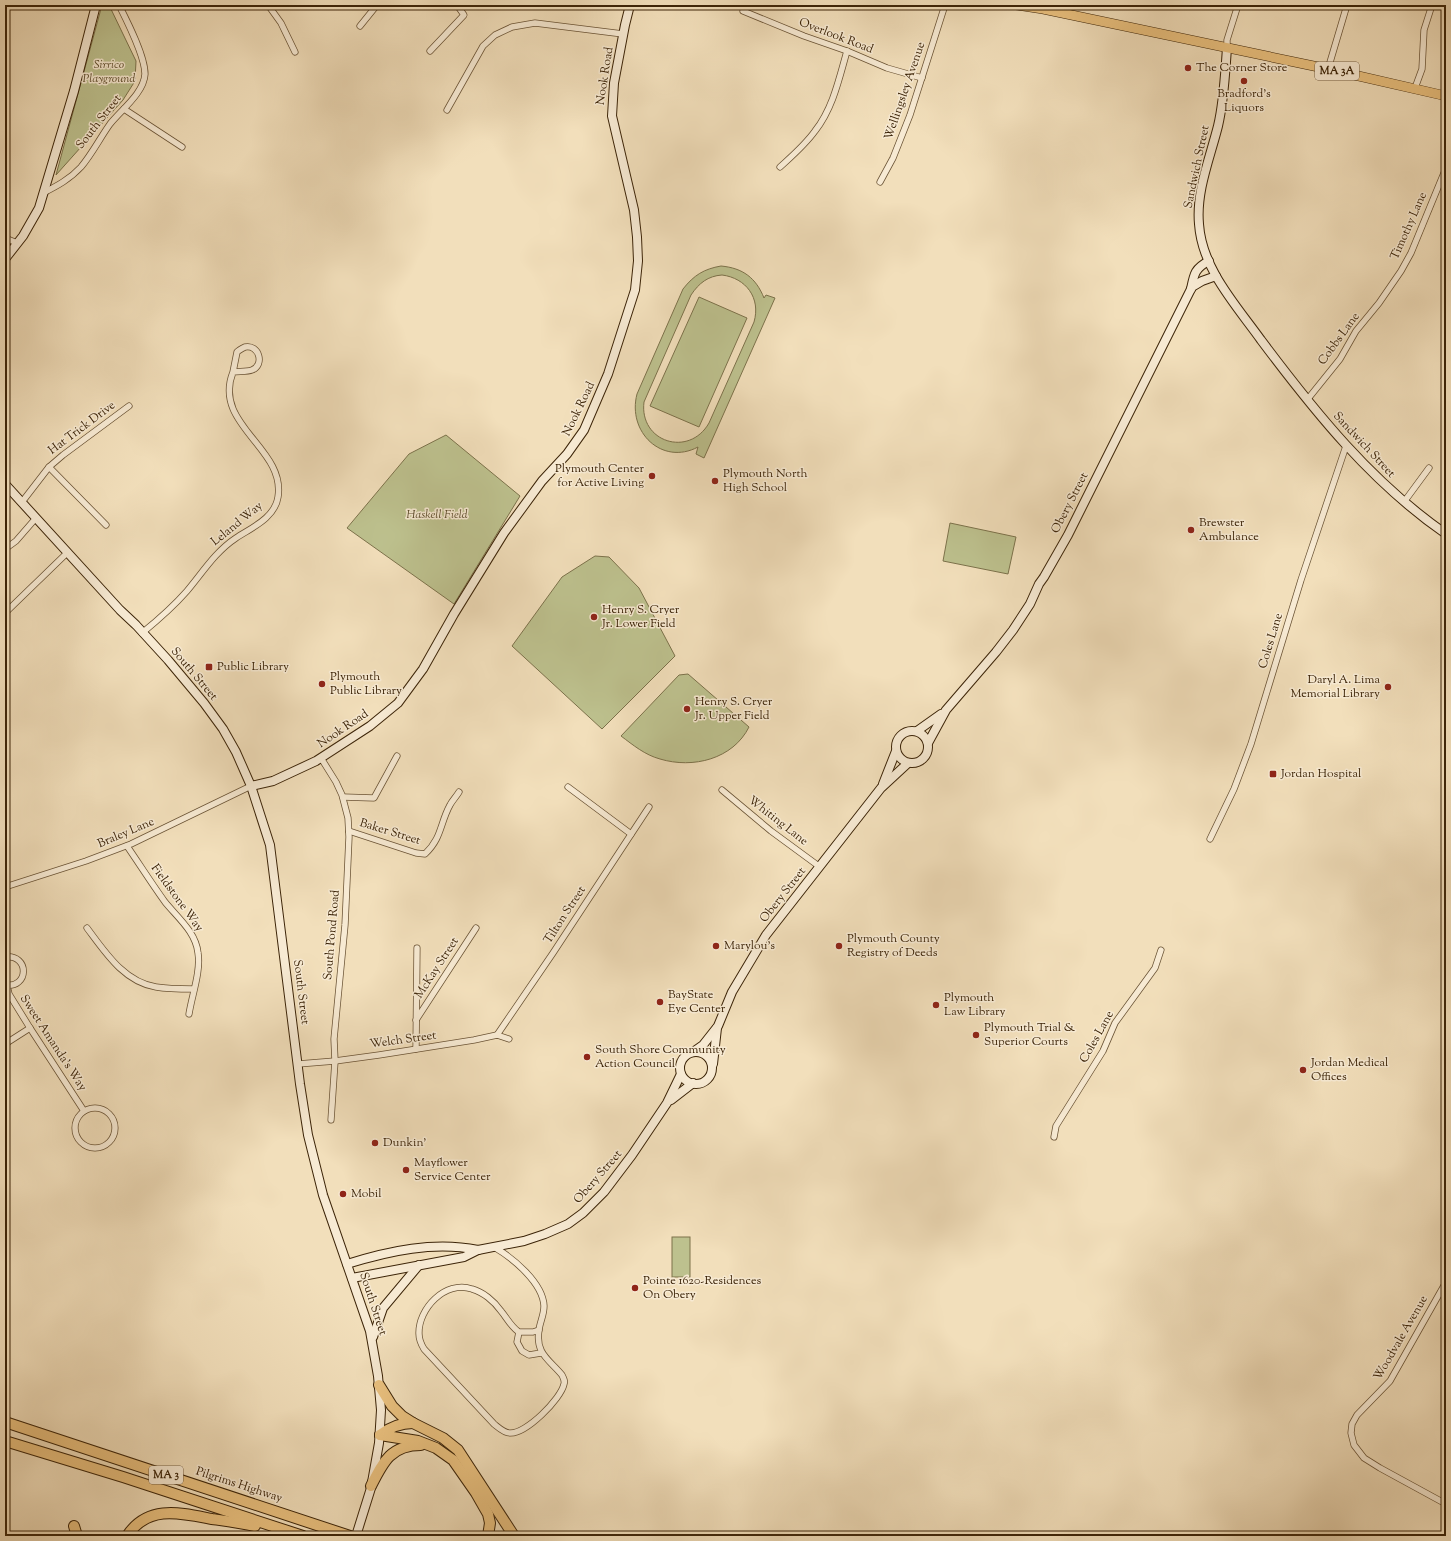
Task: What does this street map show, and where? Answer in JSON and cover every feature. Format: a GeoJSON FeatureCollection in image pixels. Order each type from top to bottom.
{"type":"FeatureCollection","features":[{"type":"Feature","properties":{"kind":"highway"},"geometry":{"type":"LineString","coordinates":[[379,1385],[395,1409],[413,1423],[437,1435],[458,1450],[514,1536]]}},
{"type":"Feature","properties":{"kind":"highway","name":"Pilgrims Highway"},"geometry":{"type":"LineString","coordinates":[[5,1422],[350,1536]]}},
{"type":"Feature","properties":{"kind":"highway"},"geometry":{"type":"LineString","coordinates":[[380,1435],[386,1429],[402,1423],[413,1423]]}},
{"type":"Feature","properties":{"kind":"highway"},"geometry":{"type":"LineString","coordinates":[[380,1435],[413,1440],[436,1448],[452,1460],[488,1514],[490,1523],[488,1536]]}},
{"type":"Feature","properties":{"kind":"highway","name":"MA 3"},"geometry":{"type":"LineString","coordinates":[[5,1441],[123,1477],[304,1536]]}},
{"type":"Feature","properties":{"kind":"highway"},"geometry":{"type":"LineString","coordinates":[[371,1486],[386,1460],[395,1451],[411,1445],[429,1446]]}},
{"type":"Feature","properties":{"kind":"highway"},"geometry":{"type":"LineString","coordinates":[[127,1536],[142,1520],[152,1515],[176,1512],[290,1532]]}},
{"type":"Feature","properties":{"kind":"main road","name":"South Street"},"geometry":{"type":"LineString","coordinates":[[5,259],[17,244],[38,208],[74,90],[96,5]]}},
{"type":"Feature","properties":{"kind":"main road","name":"Nook Road"},"geometry":{"type":"LineString","coordinates":[[251,786],[273,781],[321,758],[376,722],[403,698],[427,663],[454,614],[504,533],[542,481],[567,454],[581,436],[608,374],[635,290],[638,261],[634,210],[612,120],[614,83],[630,5]]}},
{"type":"Feature","properties":{"kind":"main road","name":"MA 3A"},"geometry":{"type":"LineString","coordinates":[[1016,5],[1048,10],[1328,69],[1446,96]]}},
{"type":"Feature","properties":{"kind":"main road","name":"Sandwich Street"},"geometry":{"type":"LineString","coordinates":[[1227,48],[1220,112],[1199,206],[1200,233],[1209,261],[1216,276],[1280,366],[1346,446],[1376,477],[1404,502],[1446,534]]}},
{"type":"Feature","properties":{"kind":"main road","name":"Obery Street"},"geometry":{"type":"LineString","coordinates":[[1190,291],[1194,274],[1198,268],[1209,261]]}},
{"type":"Feature","properties":{"kind":"main road","name":"Obery Street"},"geometry":{"type":"LineString","coordinates":[[881,788],[896,751],[896,744],[901,735],[909,731],[917,732],[946,710],[1013,630],[1030,604],[1039,584],[1068,535],[1192,287],[1199,282],[1216,276]]}},
{"type":"Feature","properties":{"kind":"main road","name":"South Street"},"geometry":{"type":"LineString","coordinates":[[5,482],[194,691],[214,716],[236,752],[251,786],[270,850],[303,1100],[312,1150],[323,1195],[372,1340],[379,1385],[381,1414],[380,1435],[371,1486],[356,1536]]}},
{"type":"Feature","properties":{"kind":"main road","name":"Obery Street"},"geometry":{"type":"LineString","coordinates":[[667,1103],[693,1083],[698,1084],[707,1080],[710,1076],[718,1026],[732,992],[754,954],[770,930],[881,788],[908,763],[915,763],[923,760],[928,753],[928,743],[946,710]]}},
{"type":"Feature","properties":{"kind":"main road"},"geometry":{"type":"LineString","coordinates":[[917,732],[924,736],[928,743]]}},
{"type":"Feature","properties":{"kind":"main road"},"geometry":{"type":"LineString","coordinates":[[896,751],[900,759],[908,763]]}},
{"type":"Feature","properties":{"kind":"main road","name":"Obery Street"},"geometry":{"type":"LineString","coordinates":[[352,1278],[464,1257],[478,1250],[521,1242],[568,1224],[583,1213],[604,1192],[625,1166],[667,1103],[681,1074],[680,1068],[682,1061],[688,1054],[703,1045],[718,1026]]}},
{"type":"Feature","properties":{"kind":"main road"},"geometry":{"type":"LineString","coordinates":[[693,1052],[704,1053],[708,1057],[712,1066]]}},
{"type":"Feature","properties":{"kind":"main road"},"geometry":{"type":"LineString","coordinates":[[681,1074],[684,1078],[693,1083]]}},
{"type":"Feature","properties":{"kind":"main road","name":"Obery Street"},"geometry":{"type":"LineString","coordinates":[[347,1264],[391,1252],[415,1248],[460,1247],[478,1250]]}},
{"type":"Feature","properties":{"kind":"main road"},"geometry":{"type":"LineString","coordinates":[[372,1340],[383,1308],[419,1266]]}},
{"type":"Feature","properties":{"kind":"street","name":"South Street"},"geometry":{"type":"LineString","coordinates":[[43,193],[62,184],[81,167],[111,122],[124,109],[140,88],[145,76],[141,58],[130,27],[119,5]]}},
{"type":"Feature","properties":{"kind":"street"},"geometry":{"type":"LineString","coordinates":[[268,5],[281,23],[295,52]]}},
{"type":"Feature","properties":{"kind":"street"},"geometry":{"type":"LineString","coordinates":[[360,26],[377,5]]}},
{"type":"Feature","properties":{"kind":"street"},"geometry":{"type":"LineString","coordinates":[[430,51],[464,15],[457,5]]}},
{"type":"Feature","properties":{"kind":"street","name":"Wellingsley Avenue"},"geometry":{"type":"LineString","coordinates":[[880,182],[902,137],[945,5]]}},
{"type":"Feature","properties":{"kind":"street"},"geometry":{"type":"LineString","coordinates":[[1227,48],[1226,40],[1238,5]]}},
{"type":"Feature","properties":{"kind":"street"},"geometry":{"type":"LineString","coordinates":[[1328,69],[1347,5]]}},
{"type":"Feature","properties":{"kind":"street"},"geometry":{"type":"LineString","coordinates":[[1415,88],[1422,69],[1424,30],[1432,5]]}},
{"type":"Feature","properties":{"kind":"street","name":"Overlook Road"},"geometry":{"type":"LineString","coordinates":[[743,11],[887,68],[922,78]]}},
{"type":"Feature","properties":{"kind":"street"},"geometry":{"type":"LineString","coordinates":[[447,110],[484,46],[495,35],[512,27],[535,23],[623,34]]}},
{"type":"Feature","properties":{"kind":"street"},"geometry":{"type":"LineString","coordinates":[[780,167],[811,137],[824,118],[836,91],[847,51]]}},
{"type":"Feature","properties":{"kind":"street"},"geometry":{"type":"LineString","coordinates":[[124,109],[182,147]]}},
{"type":"Feature","properties":{"kind":"street","name":"Timothy Lane"},"geometry":{"type":"LineString","coordinates":[[1388,290],[1411,253],[1446,168]]}},
{"type":"Feature","properties":{"kind":"street"},"geometry":{"type":"LineString","coordinates":[[5,238],[17,244]]}},
{"type":"Feature","properties":{"kind":"street","name":"Cobbs Lane"},"geometry":{"type":"LineString","coordinates":[[1307,400],[1340,359],[1356,331],[1388,290]]}},
{"type":"Feature","properties":{"kind":"street","name":"Leland Way"},"geometry":{"type":"LineString","coordinates":[[142,632],[174,606],[216,554],[236,538],[261,522],[272,510],[277,501],[278,487],[272,467],[238,420],[231,407],[229,390],[230,379],[237,352],[246,347],[254,348],[258,353],[260,360],[258,366],[252,370],[233,372]]}},
{"type":"Feature","properties":{"kind":"street","name":"Hat Trick Drive"},"geometry":{"type":"LineString","coordinates":[[22,502],[49,467],[63,454],[128,406]]}},
{"type":"Feature","properties":{"kind":"street","name":"Coles Lane"},"geometry":{"type":"LineString","coordinates":[[1210,839],[1234,789],[1251,744],[1301,580],[1346,446]]}},
{"type":"Feature","properties":{"kind":"street","name":"Hat Trick Drive"},"geometry":{"type":"LineString","coordinates":[[49,467],[106,525]]}},
{"type":"Feature","properties":{"kind":"street"},"geometry":{"type":"LineString","coordinates":[[1404,502],[1429,468]]}},
{"type":"Feature","properties":{"kind":"street"},"geometry":{"type":"LineString","coordinates":[[5,549],[16,541],[36,518]]}},
{"type":"Feature","properties":{"kind":"street"},"geometry":{"type":"LineString","coordinates":[[5,612],[68,552]]}},
{"type":"Feature","properties":{"kind":"street"},"geometry":{"type":"LineString","coordinates":[[343,797],[374,798],[397,756]]}},
{"type":"Feature","properties":{"kind":"street","name":"South Pond Road"},"geometry":{"type":"LineString","coordinates":[[321,758],[336,782],[343,797],[349,831],[345,926],[334,1038],[335,1061],[331,1120]]}},
{"type":"Feature","properties":{"kind":"street","name":"Braley Lane"},"geometry":{"type":"LineString","coordinates":[[5,887],[86,862],[127,846],[251,786]]}},
{"type":"Feature","properties":{"kind":"street"},"geometry":{"type":"LineString","coordinates":[[568,787],[631,834]]}},
{"type":"Feature","properties":{"kind":"street","name":"Whiting Lane"},"geometry":{"type":"LineString","coordinates":[[722,790],[771,831],[820,867]]}},
{"type":"Feature","properties":{"kind":"street","name":"Baker Street"},"geometry":{"type":"LineString","coordinates":[[349,831],[416,853],[425,854],[438,838],[449,806],[459,792]]}},
{"type":"Feature","properties":{"kind":"street","name":"Tilton Street"},"geometry":{"type":"LineString","coordinates":[[496,1035],[553,953],[649,806]]}},
{"type":"Feature","properties":{"kind":"street","name":"Fieldstone Way"},"geometry":{"type":"LineString","coordinates":[[127,846],[166,903],[184,923],[196,943],[198,964],[189,1014]]}},
{"type":"Feature","properties":{"kind":"street"},"geometry":{"type":"LineString","coordinates":[[87,928],[107,957],[134,980],[154,987],[194,990]]}},
{"type":"Feature","properties":{"kind":"street","name":"McKay Street"},"geometry":{"type":"LineString","coordinates":[[416,1020],[476,928]]}},
{"type":"Feature","properties":{"kind":"street"},"geometry":{"type":"LineString","coordinates":[[416,1049],[417,948]]}},
{"type":"Feature","properties":{"kind":"street","name":"Coles Lane"},"geometry":{"type":"LineString","coordinates":[[1054,1136],[1056,1126],[1103,1051],[1115,1023],[1155,968],[1161,950]]}},
{"type":"Feature","properties":{"kind":"street","name":"Sweet Amanda's Way"},"geometry":{"type":"LineString","coordinates":[[5,957],[15,958],[22,964],[23,968],[20,981],[12,985],[6,985],[9,994],[84,1111]]}},
{"type":"Feature","properties":{"kind":"street"},"geometry":{"type":"LineString","coordinates":[[5,1044],[30,1028]]}},
{"type":"Feature","properties":{"kind":"street","name":"Welch Street"},"geometry":{"type":"LineString","coordinates":[[298,1064],[335,1061],[474,1040],[496,1035],[509,1039]]}},
{"type":"Feature","properties":{"kind":"street"},"geometry":{"type":"LineString","coordinates":[[90,1108],[103,1110],[113,1118],[115,1131],[108,1142],[103,1146],[90,1147],[79,1140],[76,1134],[76,1121],[84,1111],[90,1108]]}},
{"type":"Feature","properties":{"kind":"street"},"geometry":{"type":"LineString","coordinates":[[494,1247],[518,1264],[533,1280],[540,1291],[544,1307],[543,1318],[538,1330],[538,1343],[541,1353],[562,1375],[564,1380],[564,1385],[555,1401],[521,1431],[509,1433],[494,1424],[424,1349],[419,1339],[422,1317],[432,1302],[445,1291],[454,1287],[471,1288],[486,1297],[498,1307],[514,1329],[519,1332],[533,1332],[538,1330]]}},
{"type":"Feature","properties":{"kind":"street","name":"Woodvale Avenue"},"geometry":{"type":"LineString","coordinates":[[1445,1502],[1380,1468],[1360,1454],[1351,1437],[1351,1428],[1354,1419],[1388,1385],[1446,1282]]}},
{"type":"Feature","properties":{"kind":"street"},"geometry":{"type":"LineString","coordinates":[[519,1332],[517,1342],[522,1351],[529,1354],[541,1353]]}},
{"type":"Feature","properties":{"kind":"green space","name":"Sirrico Playground"},"geometry":{"type":"Polygon","coordinates":[[[102,5],[109,5],[136,61],[135,81],[123,100],[56,175],[102,5]]]}},
{"type":"Feature","properties":{"kind":"green space"},"geometry":{"type":"Polygon","coordinates":[[[715,267],[729,267],[748,275],[757,285],[764,298],[766,295],[775,298],[704,458],[696,454],[698,447],[685,452],[672,452],[660,449],[650,442],[642,432],[637,421],[635,408],[637,394],[683,289],[700,273],[715,267]],[[722,275],[712,277],[697,287],[691,295],[644,402],[645,416],[649,427],[657,435],[667,441],[678,442],[690,440],[700,434],[709,423],[754,322],[756,313],[755,305],[750,291],[745,285],[731,277],[722,275]]]}},
{"type":"Feature","properties":{"kind":"green space"},"geometry":{"type":"Polygon","coordinates":[[[699,297],[747,318],[699,427],[650,406],[699,297]]]}},
{"type":"Feature","properties":{"kind":"green space","name":"Haskell Field"},"geometry":{"type":"Polygon","coordinates":[[[446,435],[520,496],[454,604],[347,528],[409,454],[446,435]]]}},
{"type":"Feature","properties":{"kind":"green space"},"geometry":{"type":"Polygon","coordinates":[[[950,523],[1016,537],[1008,574],[943,561],[950,523]]]}},
{"type":"Feature","properties":{"kind":"green space","name":"Henry S. Cryer Jr. Lower Field"},"geometry":{"type":"Polygon","coordinates":[[[595,556],[609,557],[639,588],[675,656],[602,729],[512,646],[562,577],[595,556]]]}},
{"type":"Feature","properties":{"kind":"green space","name":"Henry S. Cryer Jr. Upper Field"},"geometry":{"type":"Polygon","coordinates":[[[688,674],[749,727],[742,738],[733,747],[723,754],[711,759],[686,763],[673,762],[649,755],[621,736],[679,675],[688,674]]]}},
{"type":"Feature","properties":{"kind":"green space"},"geometry":{"type":"Polygon","coordinates":[[[672,1237],[690,1237],[690,1277],[672,1277],[672,1237]]]}},
{"type":"Feature","properties":{"kind":"place","name":"The Corner Store"},"geometry":{"type":"Point","coordinates":[1188,68]}},
{"type":"Feature","properties":{"kind":"place","name":"Bradford's Liquors"},"geometry":{"type":"Point","coordinates":[1244,81]}},
{"type":"Feature","properties":{"kind":"place","name":"Plymouth Center for Active Living"},"geometry":{"type":"Point","coordinates":[652,476]}},
{"type":"Feature","properties":{"kind":"place","name":"Plymouth North High School"},"geometry":{"type":"Point","coordinates":[715,481]}},
{"type":"Feature","properties":{"kind":"place","name":"Brewster Ambulance"},"geometry":{"type":"Point","coordinates":[1191,530]}},
{"type":"Feature","properties":{"kind":"place","name":"Henry S. Cryer Jr. Lower Field"},"geometry":{"type":"Point","coordinates":[594,617]}},
{"type":"Feature","properties":{"kind":"place","name":"Public Library"},"geometry":{"type":"Point","coordinates":[209,667]}},
{"type":"Feature","properties":{"kind":"place","name":"Plymouth Public Library"},"geometry":{"type":"Point","coordinates":[322,684]}},
{"type":"Feature","properties":{"kind":"place","name":"Daryl A. Lima Memorial Library"},"geometry":{"type":"Point","coordinates":[1388,687]}},
{"type":"Feature","properties":{"kind":"place","name":"Henry S. Cryer Jr. Upper Field"},"geometry":{"type":"Point","coordinates":[687,709]}},
{"type":"Feature","properties":{"kind":"place","name":"Jordan Hospital"},"geometry":{"type":"Point","coordinates":[1273,774]}},
{"type":"Feature","properties":{"kind":"place","name":"Marylou's"},"geometry":{"type":"Point","coordinates":[716,946]}},
{"type":"Feature","properties":{"kind":"place","name":"Plymouth County Registry of Deeds"},"geometry":{"type":"Point","coordinates":[839,946]}},
{"type":"Feature","properties":{"kind":"place","name":"BayState Eye Center"},"geometry":{"type":"Point","coordinates":[660,1002]}},
{"type":"Feature","properties":{"kind":"place","name":"Plymouth Law Library"},"geometry":{"type":"Point","coordinates":[936,1005]}},
{"type":"Feature","properties":{"kind":"place","name":"Plymouth Trial & Superior Courts"},"geometry":{"type":"Point","coordinates":[976,1035]}},
{"type":"Feature","properties":{"kind":"place","name":"South Shore Community Action Council"},"geometry":{"type":"Point","coordinates":[587,1057]}},
{"type":"Feature","properties":{"kind":"place","name":"Jordan Medical Offices"},"geometry":{"type":"Point","coordinates":[1303,1070]}},
{"type":"Feature","properties":{"kind":"place","name":"Dunkin'"},"geometry":{"type":"Point","coordinates":[375,1143]}},
{"type":"Feature","properties":{"kind":"place","name":"Mayflower Service Center"},"geometry":{"type":"Point","coordinates":[406,1170]}},
{"type":"Feature","properties":{"kind":"place","name":"Mobil"},"geometry":{"type":"Point","coordinates":[343,1194]}},
{"type":"Feature","properties":{"kind":"place","name":"Pointe 1620-Residences On Obery"},"geometry":{"type":"Point","coordinates":[635,1288]}}]}
